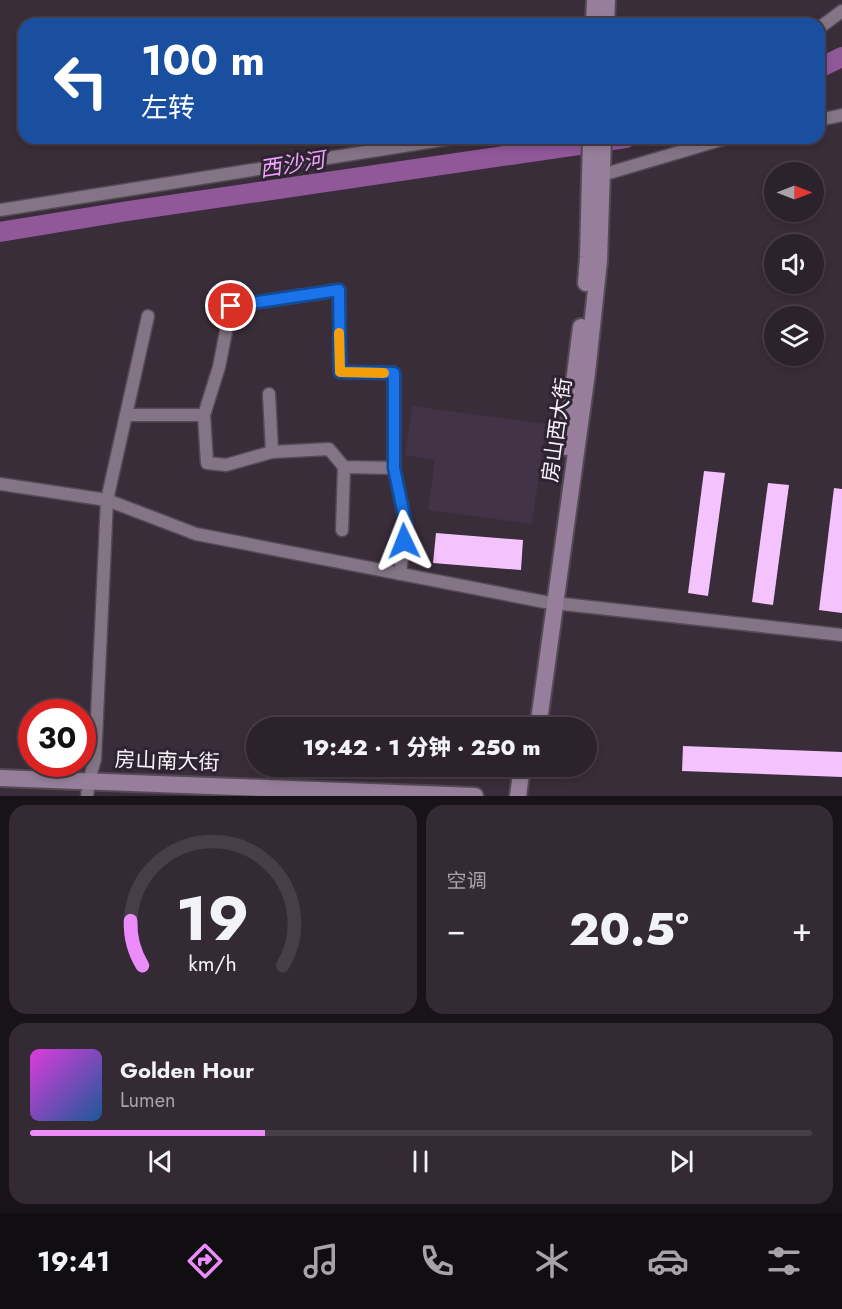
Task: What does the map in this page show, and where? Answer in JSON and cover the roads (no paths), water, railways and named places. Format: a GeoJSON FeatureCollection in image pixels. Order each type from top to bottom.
{"type":"FeatureCollection","features":[{"type":"Feature","properties":{"kind":"main road"},"geometry":{"type":"LineString","coordinates":[[594,18],[595,0]]}},
{"type":"Feature","properties":{"kind":"main road"},"geometry":{"type":"LineString","coordinates":[[606,18],[607,0]]}},
{"type":"Feature","properties":{"kind":"main road","name":"房山西大街"},"geometry":{"type":"LineString","coordinates":[[593,144],[598,165]]}},
{"type":"Feature","properties":{"kind":"main road","name":"房山西大街"},"geometry":{"type":"LineString","coordinates":[[529,717],[587,374],[599,261],[598,165],[602,144]]}},
{"type":"Feature","properties":{"kind":"main road","name":"房山西大街"},"geometry":{"type":"LineString","coordinates":[[539,717],[550,603]]}},
{"type":"Feature","properties":{"kind":"main road","name":"房山南大街"},"geometry":{"type":"LineString","coordinates":[[0,777],[88,788],[475,796]]}},
{"type":"Feature","properties":{"kind":"main road"},"geometry":{"type":"LineString","coordinates":[[518,796],[521,777]]}},
{"type":"Feature","properties":{"kind":"main road"},"geometry":{"type":"LineString","coordinates":[[528,796],[531,777]]}},
{"type":"Feature","properties":{"kind":"street"},"geometry":{"type":"LineString","coordinates":[[825,23],[842,12]]}},
{"type":"Feature","properties":{"kind":"street"},"geometry":{"type":"LineString","coordinates":[[825,119],[842,115]]}},
{"type":"Feature","properties":{"kind":"street"},"geometry":{"type":"LineString","coordinates":[[0,210],[416,144]]}},
{"type":"Feature","properties":{"kind":"street"},"geometry":{"type":"LineString","coordinates":[[598,165],[698,144]]}},
{"type":"Feature","properties":{"kind":"street"},"geometry":{"type":"LineString","coordinates":[[342,530],[344,466],[329,449],[272,452],[226,465],[207,463],[204,415],[219,367],[231,306],[339,290],[340,372],[394,373],[394,468],[406,525],[400,574]]}},
{"type":"Feature","properties":{"kind":"street"},"geometry":{"type":"LineString","coordinates":[[88,788],[95,759],[106,500],[148,316]]}},
{"type":"Feature","properties":{"kind":"street"},"geometry":{"type":"LineString","coordinates":[[269,394],[272,452]]}},
{"type":"Feature","properties":{"kind":"street"},"geometry":{"type":"LineString","coordinates":[[126,415],[204,415]]}},
{"type":"Feature","properties":{"kind":"street"},"geometry":{"type":"LineString","coordinates":[[344,466],[394,468]]}},
{"type":"Feature","properties":{"kind":"street"},"geometry":{"type":"LineString","coordinates":[[0,484],[106,500],[196,534],[550,603],[842,636]]}},
{"type":"Feature","properties":{"kind":"waterway","name":"西沙河"},"geometry":{"type":"LineString","coordinates":[[825,65],[842,57]]}},
{"type":"Feature","properties":{"kind":"waterway","name":"西沙河"},"geometry":{"type":"LineString","coordinates":[[0,232],[585,144]]}}]}
